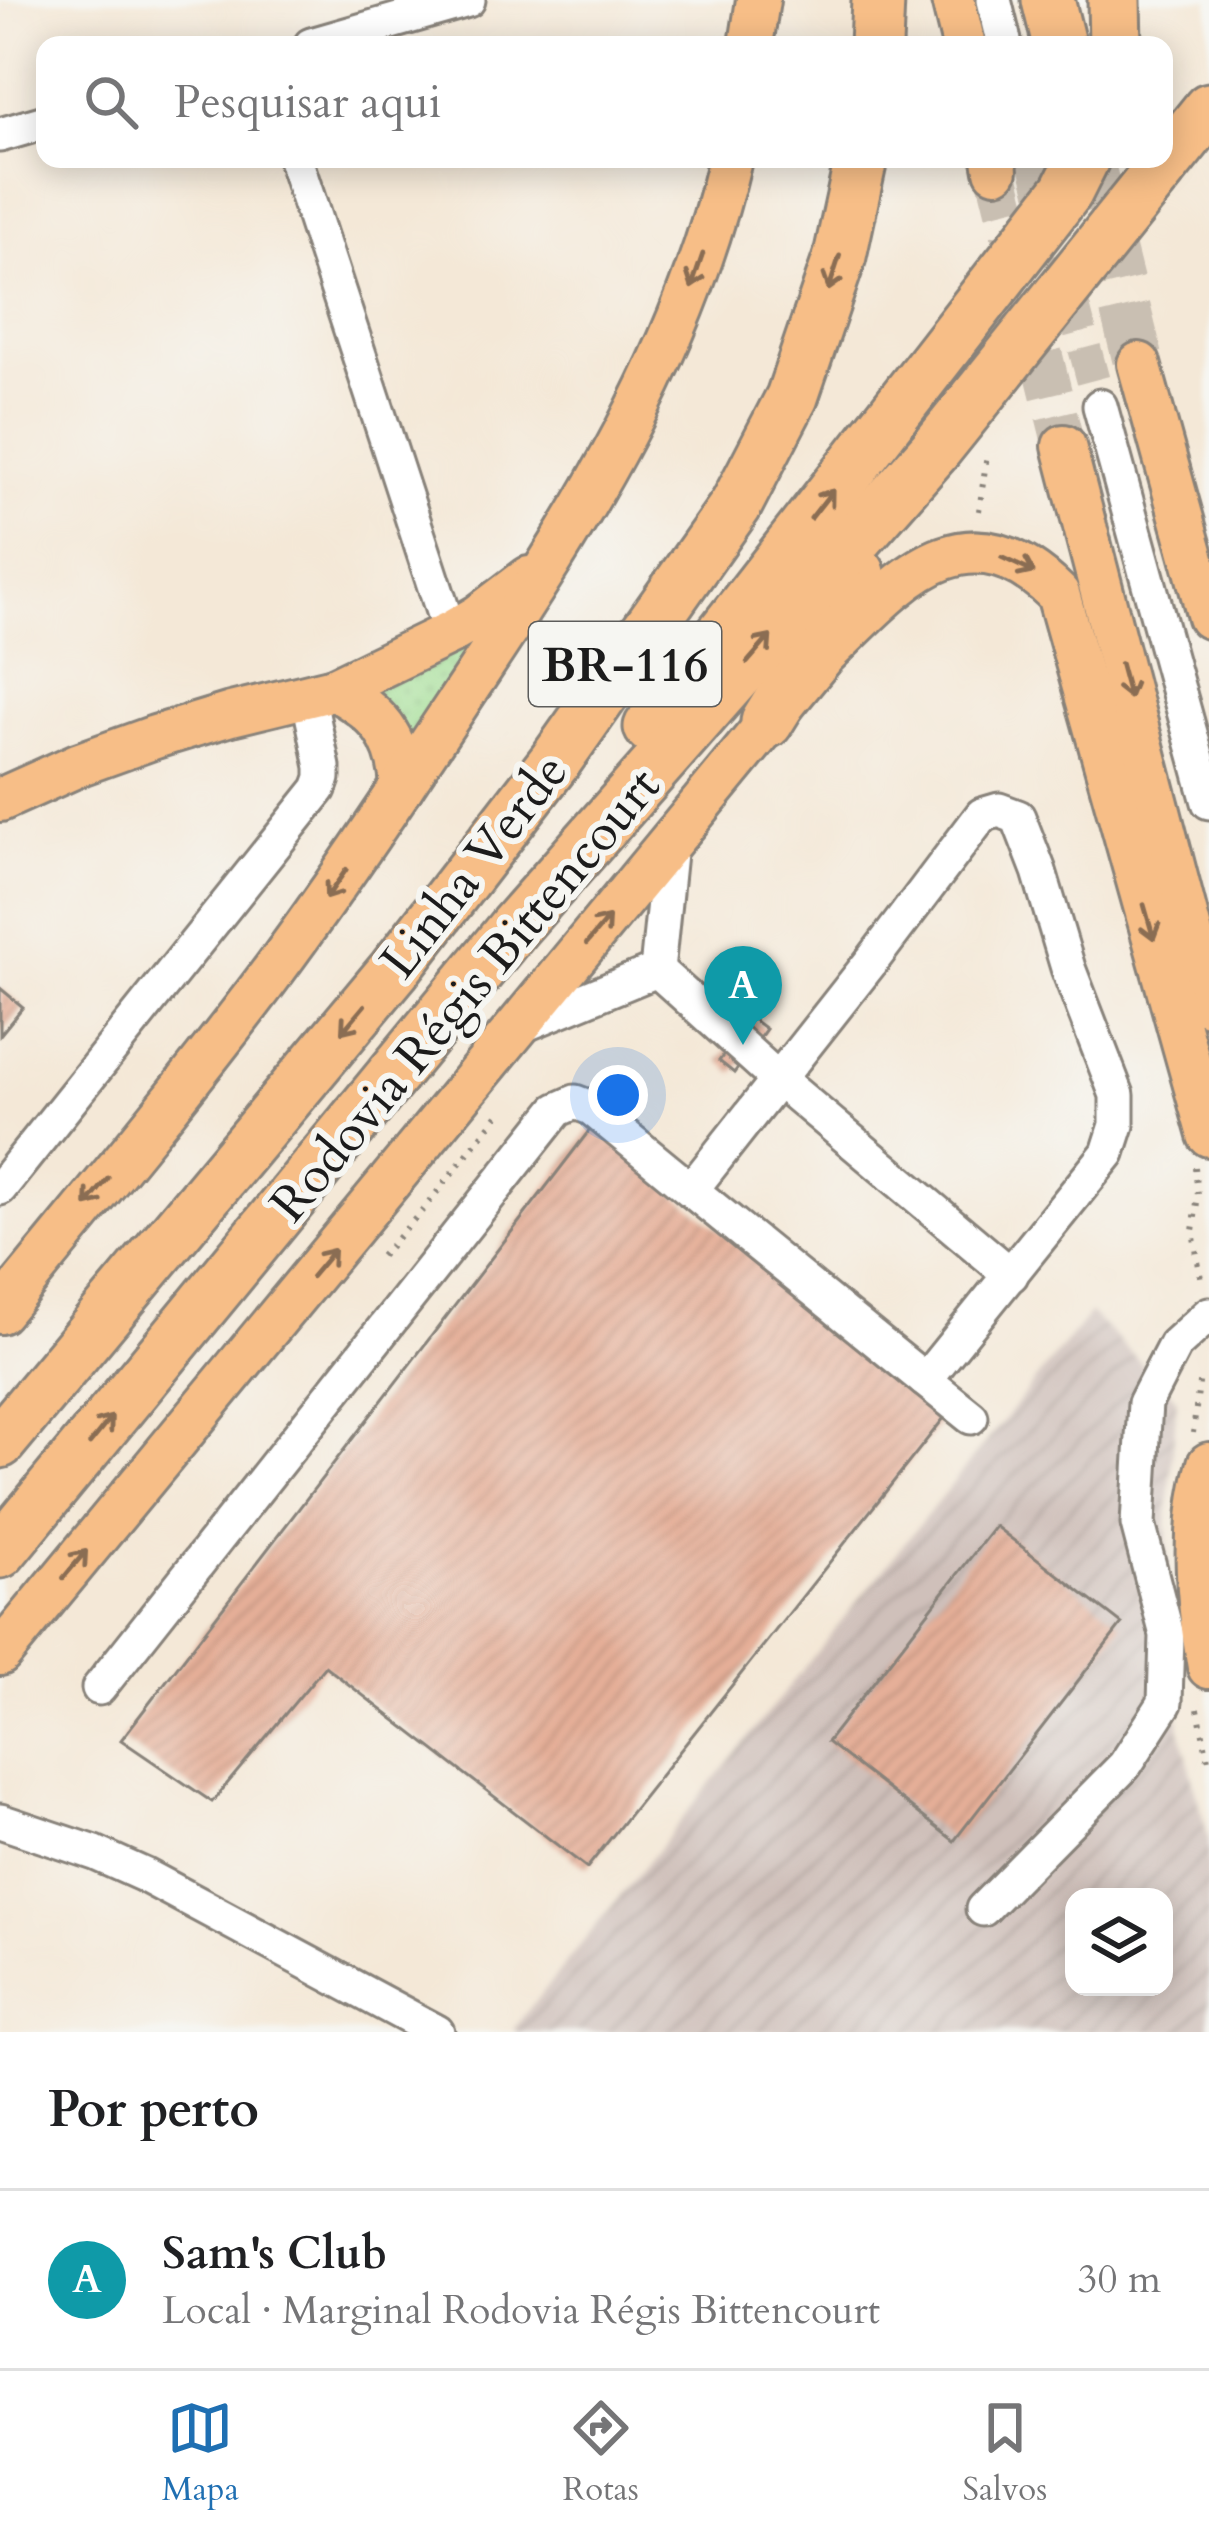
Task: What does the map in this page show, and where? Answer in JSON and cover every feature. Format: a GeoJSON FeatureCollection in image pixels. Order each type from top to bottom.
{"type":"FeatureCollection","features":[{"type":"Feature","properties":{"kind":"highway"},"geometry":{"type":"LineString","coordinates":[[876,36],[878,0]]}},
{"type":"Feature","properties":{"kind":"highway"},"geometry":{"type":"LineString","coordinates":[[1114,0],[1114,36]]}},
{"type":"Feature","properties":{"kind":"highway","name":"Rodovia Régis Bittencourt"},"geometry":{"type":"LineString","coordinates":[[1173,152],[1208,109]]}},
{"type":"Feature","properties":{"kind":"highway","name":"Linha Verde"},"geometry":{"type":"LineString","coordinates":[[278,1108],[394,970],[556,760],[736,505],[792,397],[840,256],[859,168]]}},
{"type":"Feature","properties":{"kind":"highway","name":"BR-116"},"geometry":{"type":"LineString","coordinates":[[515,926],[588,808],[1067,191],[1078,168]]}},
{"type":"Feature","properties":{"kind":"highway","name":"Rodovia Régis Bittencourt"},"geometry":{"type":"LineString","coordinates":[[0,1552],[515,926],[934,450],[1160,168]]}},
{"type":"Feature","properties":{"kind":"highway"},"geometry":{"type":"LineString","coordinates":[[767,722],[934,450]]}},
{"type":"Feature","properties":{"kind":"highway","name":"Rodovia Régis Bittencourt"},"geometry":{"type":"LineString","coordinates":[[0,1442],[278,1108]]}},
{"type":"Feature","properties":{"kind":"main road"},"geometry":{"type":"LineString","coordinates":[[752,36],[758,0]]}},
{"type":"Feature","properties":{"kind":"main road"},"geometry":{"type":"LineString","coordinates":[[952,0],[962,36]]}},
{"type":"Feature","properties":{"kind":"main road"},"geometry":{"type":"LineString","coordinates":[[0,1312],[261,987],[402,788],[554,559],[652,381],[697,271],[728,168]]}},
{"type":"Feature","properties":{"kind":"main road"},"geometry":{"type":"LineString","coordinates":[[1139,364],[1209,616]]}},
{"type":"Feature","properties":{"kind":"main road"},"geometry":{"type":"LineString","coordinates":[[1064,446],[1209,1004]]}},
{"type":"Feature","properties":{"kind":"main road"},"geometry":{"type":"LineString","coordinates":[[0,1654],[824,655],[909,575],[941,557],[978,552],[1009,559],[1036,573],[1058,594],[1209,1136]]}},
{"type":"Feature","properties":{"kind":"main road"},"geometry":{"type":"LineString","coordinates":[[0,800],[154,736],[321,692],[450,633],[554,559]]}},
{"type":"Feature","properties":{"kind":"main road"},"geometry":{"type":"LineString","coordinates":[[321,692],[356,700],[379,722],[394,743],[402,788]]}},
{"type":"Feature","properties":{"kind":"main road"},"geometry":{"type":"LineString","coordinates":[[1209,1464],[1198,1545],[1209,1667]]}},
{"type":"Feature","properties":{"kind":"street"},"geometry":{"type":"LineString","coordinates":[[342,36],[468,0]]}},
{"type":"Feature","properties":{"kind":"street"},"geometry":{"type":"LineString","coordinates":[[994,0],[1003,36]]}},
{"type":"Feature","properties":{"kind":"street"},"geometry":{"type":"LineString","coordinates":[[0,135],[36,125]]}},
{"type":"Feature","properties":{"kind":"street"},"geometry":{"type":"LineString","coordinates":[[298,168],[450,633]]}},
{"type":"Feature","properties":{"kind":"street"},"geometry":{"type":"LineString","coordinates":[[1100,406],[1209,802]]}},
{"type":"Feature","properties":{"kind":"street"},"geometry":{"type":"LineString","coordinates":[[0,1188],[319,789],[323,778],[321,692]]}},
{"type":"Feature","properties":{"kind":"street"},"geometry":{"type":"LineString","coordinates":[[691,1190],[982,815],[998,810],[1018,817],[1117,1095],[1117,1125],[1108,1153],[925,1380]]}},
{"type":"Feature","properties":{"kind":"street"},"geometry":{"type":"LineString","coordinates":[[658,970],[670,843]]}},
{"type":"Feature","properties":{"kind":"street"},"geometry":{"type":"LineString","coordinates":[[519,1026],[658,970]]}},
{"type":"Feature","properties":{"kind":"street"},"geometry":{"type":"LineString","coordinates":[[658,970],[779,1080],[1011,1275]]}},
{"type":"Feature","properties":{"kind":"street"},"geometry":{"type":"LineString","coordinates":[[98,1688],[557,1110],[574,1102],[591,1108],[971,1417]]}},
{"type":"Feature","properties":{"kind":"street"},"geometry":{"type":"LineString","coordinates":[[983,1909],[1125,1766],[1165,1703],[1167,1635],[1138,1524],[1145,1403],[1175,1345],[1209,1314]]}},
{"type":"Feature","properties":{"kind":"street"},"geometry":{"type":"LineString","coordinates":[[0,1821],[144,1875],[437,2032]]}},
{"type":"Feature","properties":{"kind":"street"},"geometry":{"type":"LineString","coordinates":[[370,1994],[381,2032]]}},
{"type":"Feature","properties":{"kind":"path"},"geometry":{"type":"LineString","coordinates":[[376,1262],[506,1104]]}},
{"type":"Feature","properties":{"kind":"shaded area"},"geometry":{"type":"Polygon","coordinates":[[[1090,1313],[1177,1398],[1167,1524],[1172,1654],[1180,1728],[1209,1841],[1209,2032],[513,2029],[1090,1313]]]}},
{"type":"Feature","properties":{"kind":"green space"},"geometry":{"type":"Polygon","coordinates":[[[487,627],[407,746],[365,691],[432,666],[487,627]]]}},
{"type":"Feature","properties":{"kind":"building"},"geometry":{"type":"Polygon","coordinates":[[[0,988],[23,1007],[0,1035],[0,988]]]}},
{"type":"Feature","properties":{"kind":"building"},"geometry":{"type":"Polygon","coordinates":[[[751,1018],[766,1029],[734,1073],[719,1061],[751,1018]]]}},
{"type":"Feature","properties":{"kind":"building"},"geometry":{"type":"Polygon","coordinates":[[[592,1127],[948,1413],[587,1868],[325,1666],[212,1802],[121,1740],[592,1127]]]}},
{"type":"Feature","properties":{"kind":"building"},"geometry":{"type":"Polygon","coordinates":[[[995,1526],[1122,1624],[954,1841],[827,1742],[995,1526]]]}},
{"type":"Feature","properties":{"kind":"tunnel"},"geometry":{"type":"LineString","coordinates":[[1036,168],[1100,406]]}},
{"type":"Feature","properties":{"kind":"tunnel"},"geometry":{"type":"LineString","coordinates":[[1090,168],[1139,364]]}},
{"type":"Feature","properties":{"kind":"tunnel"},"geometry":{"type":"LineString","coordinates":[[996,170],[1064,446]]}},
{"type":"Feature","properties":{"kind":"place","name":"Sam's Club"},"geometry":{"type":"Point","coordinates":[743,1045]}}]}
